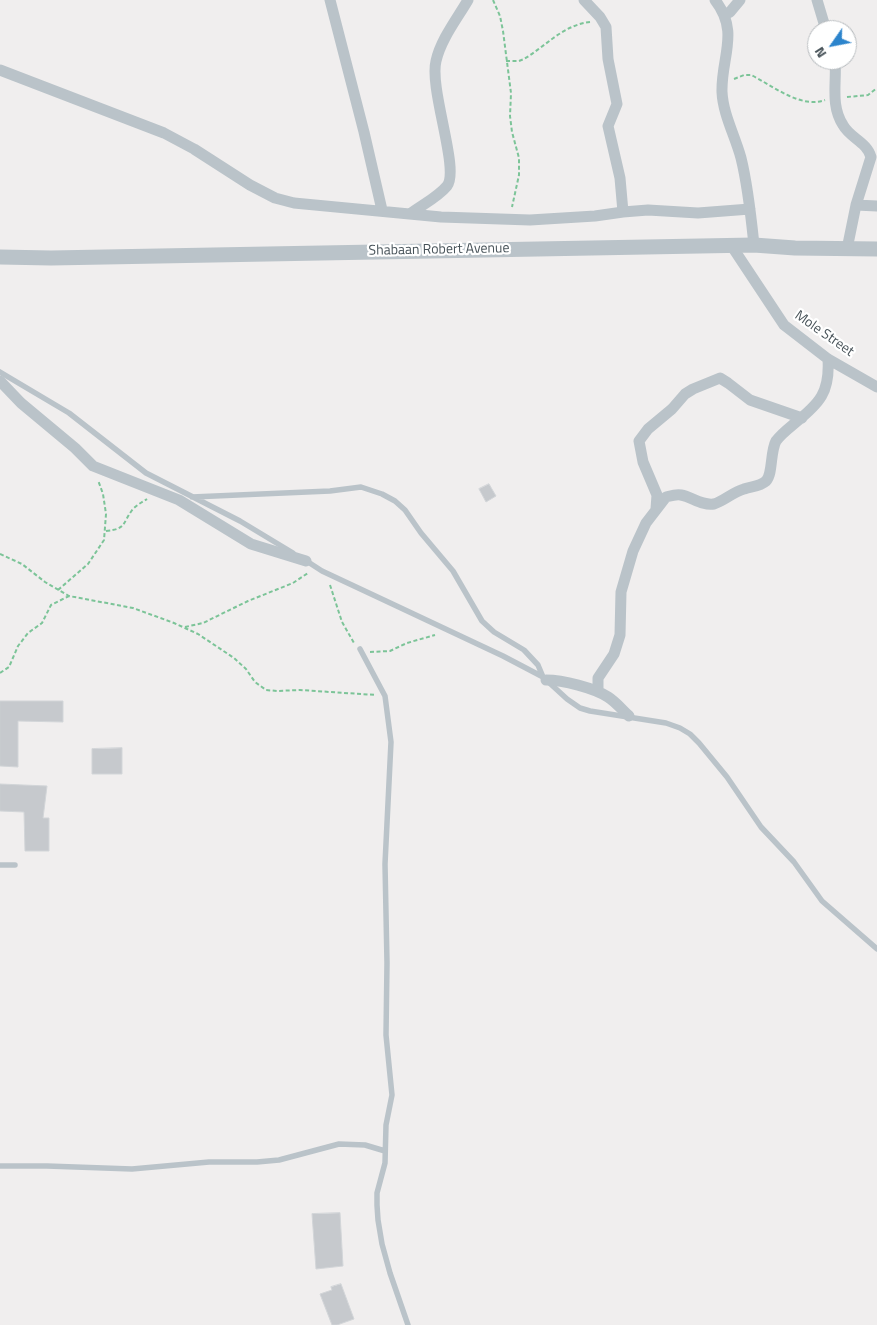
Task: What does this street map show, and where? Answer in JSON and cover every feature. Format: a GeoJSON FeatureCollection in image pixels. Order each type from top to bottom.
{"type":"FeatureCollection","features":[{"type":"Feature","properties":{"kind":"street"},"geometry":{"type":"LineString","coordinates":[[330,0],[382,210]]}},
{"type":"Feature","properties":{"kind":"street"},"geometry":{"type":"LineString","coordinates":[[410,214],[447,186],[452,178],[436,87],[435,62],[442,45],[468,0]]}},
{"type":"Feature","properties":{"kind":"street"},"geometry":{"type":"LineString","coordinates":[[584,0],[604,22],[606,27],[608,59],[617,104],[608,126],[620,178],[623,212]]}},
{"type":"Feature","properties":{"kind":"street"},"geometry":{"type":"LineString","coordinates":[[714,0],[724,15],[728,29],[723,100],[741,159],[754,244]]}},
{"type":"Feature","properties":{"kind":"street"},"geometry":{"type":"LineString","coordinates":[[724,15],[730,12],[740,0]]}},
{"type":"Feature","properties":{"kind":"street"},"geometry":{"type":"LineString","coordinates":[[817,0],[823,20]]}},
{"type":"Feature","properties":{"kind":"street"},"geometry":{"type":"LineString","coordinates":[[0,70],[164,133],[194,149],[250,185],[275,198],[294,203],[441,217],[530,220],[595,216],[648,210],[698,213],[750,209]]}},
{"type":"Feature","properties":{"kind":"street"},"geometry":{"type":"LineString","coordinates":[[834,70],[834,97],[838,116],[843,125],[870,151],[871,157],[856,205],[847,249]]}},
{"type":"Feature","properties":{"kind":"street"},"geometry":{"type":"LineString","coordinates":[[856,205],[877,206]]}},
{"type":"Feature","properties":{"kind":"street","name":"Shabaan Robert Avenue"},"geometry":{"type":"LineString","coordinates":[[0,257],[62,258],[754,244],[795,248],[877,249]]}},
{"type":"Feature","properties":{"kind":"street","name":"Mole Street"},"geometry":{"type":"LineString","coordinates":[[731,245],[784,325],[828,359],[877,387]]}},
{"type":"Feature","properties":{"kind":"street"},"geometry":{"type":"LineString","coordinates":[[598,691],[598,678],[614,654],[620,635],[621,592],[633,551],[646,523],[664,498],[680,495],[711,504],[738,491],[761,484],[768,478],[772,453],[778,439],[815,407],[826,389],[829,372],[828,359]]}},
{"type":"Feature","properties":{"kind":"street"},"geometry":{"type":"LineString","coordinates":[[656,509],[657,495],[643,462],[639,441],[648,429],[672,409],[685,394],[720,378],[750,400],[802,418]]}},
{"type":"Feature","properties":{"kind":"street"},"geometry":{"type":"LineString","coordinates":[[0,381],[21,403],[75,448],[93,466],[186,504],[233,535],[251,544],[311,564]]}},
{"type":"Feature","properties":{"kind":"street"},"geometry":{"type":"LineString","coordinates":[[545,679],[598,691],[611,699],[629,716]]}},
{"type":"Feature","properties":{"kind":"lane"},"geometry":{"type":"LineString","coordinates":[[0,372],[69,413],[146,473],[240,521],[327,573],[503,656],[545,679],[580,708],[666,723],[680,728],[695,738],[727,777],[761,827],[794,862],[822,901],[877,949]]}},
{"type":"Feature","properties":{"kind":"lane"},"geometry":{"type":"LineString","coordinates":[[190,497],[370,488],[395,501],[405,510],[421,533],[453,571],[482,621],[494,632],[524,650],[538,665],[545,679]]}},
{"type":"Feature","properties":{"kind":"lane"},"geometry":{"type":"LineString","coordinates":[[360,649],[385,696],[392,742],[385,864],[386,1035],[392,1095],[386,1125],[385,1163],[377,1194],[378,1220],[390,1273],[408,1325]]}},
{"type":"Feature","properties":{"kind":"lane"},"geometry":{"type":"LineString","coordinates":[[0,865],[15,865]]}},
{"type":"Feature","properties":{"kind":"lane"},"geometry":{"type":"LineString","coordinates":[[0,1166],[132,1169],[209,1162],[257,1162],[279,1160],[338,1144],[365,1145],[384,1151]]}},
{"type":"Feature","properties":{"kind":"path"},"geometry":{"type":"LineString","coordinates":[[494,0],[500,16],[511,93],[512,132],[519,158],[518,175],[509,219]]}},
{"type":"Feature","properties":{"kind":"path"},"geometry":{"type":"LineString","coordinates":[[506,61],[524,59],[572,26],[590,22],[604,22]]}},
{"type":"Feature","properties":{"kind":"path"},"geometry":{"type":"LineString","coordinates":[[723,84],[744,75],[751,75],[802,101],[820,102],[834,97],[868,95],[877,88]]}},
{"type":"Feature","properties":{"kind":"path"},"geometry":{"type":"LineString","coordinates":[[58,590],[88,564],[104,540],[106,514],[103,494],[93,466]]}},
{"type":"Feature","properties":{"kind":"path"},"geometry":{"type":"LineString","coordinates":[[106,531],[123,526],[134,508],[158,493]]}},
{"type":"Feature","properties":{"kind":"path"},"geometry":{"type":"LineString","coordinates":[[0,554],[22,564],[69,596],[132,608],[198,634],[234,658],[266,690],[300,690],[340,694],[364,693],[385,696]]}},
{"type":"Feature","properties":{"kind":"path"},"geometry":{"type":"LineString","coordinates":[[183,627],[204,623],[248,600],[293,583],[311,564]]}},
{"type":"Feature","properties":{"kind":"path"},"geometry":{"type":"LineString","coordinates":[[327,573],[342,622],[353,642],[360,649],[370,652],[390,651],[407,643],[448,631]]}},
{"type":"Feature","properties":{"kind":"path"},"geometry":{"type":"LineString","coordinates":[[0,673],[9,666],[18,646],[28,633],[42,623],[52,605],[69,596]]}},
{"type":"Feature","properties":{"kind":"building"},"geometry":{"type":"Polygon","coordinates":[[[489,484],[496,496],[486,502],[479,489],[489,484]]]}},
{"type":"Feature","properties":{"kind":"building"},"geometry":{"type":"Polygon","coordinates":[[[0,701],[63,701],[63,722],[18,721],[18,767],[0,766],[0,701]]]}},
{"type":"Feature","properties":{"kind":"building"},"geometry":{"type":"Polygon","coordinates":[[[122,748],[122,774],[92,774],[92,749],[122,748]]]}},
{"type":"Feature","properties":{"kind":"building"},"geometry":{"type":"Polygon","coordinates":[[[0,784],[47,786],[43,818],[49,818],[49,851],[25,851],[24,812],[0,811],[0,784]]]}},
{"type":"Feature","properties":{"kind":"building"},"geometry":{"type":"Polygon","coordinates":[[[340,1213],[343,1266],[316,1269],[312,1214],[340,1213]]]}},
{"type":"Feature","properties":{"kind":"building"},"geometry":{"type":"Polygon","coordinates":[[[341,1284],[354,1319],[332,1325],[320,1294],[332,1290],[331,1287],[341,1284]]]}}]}
